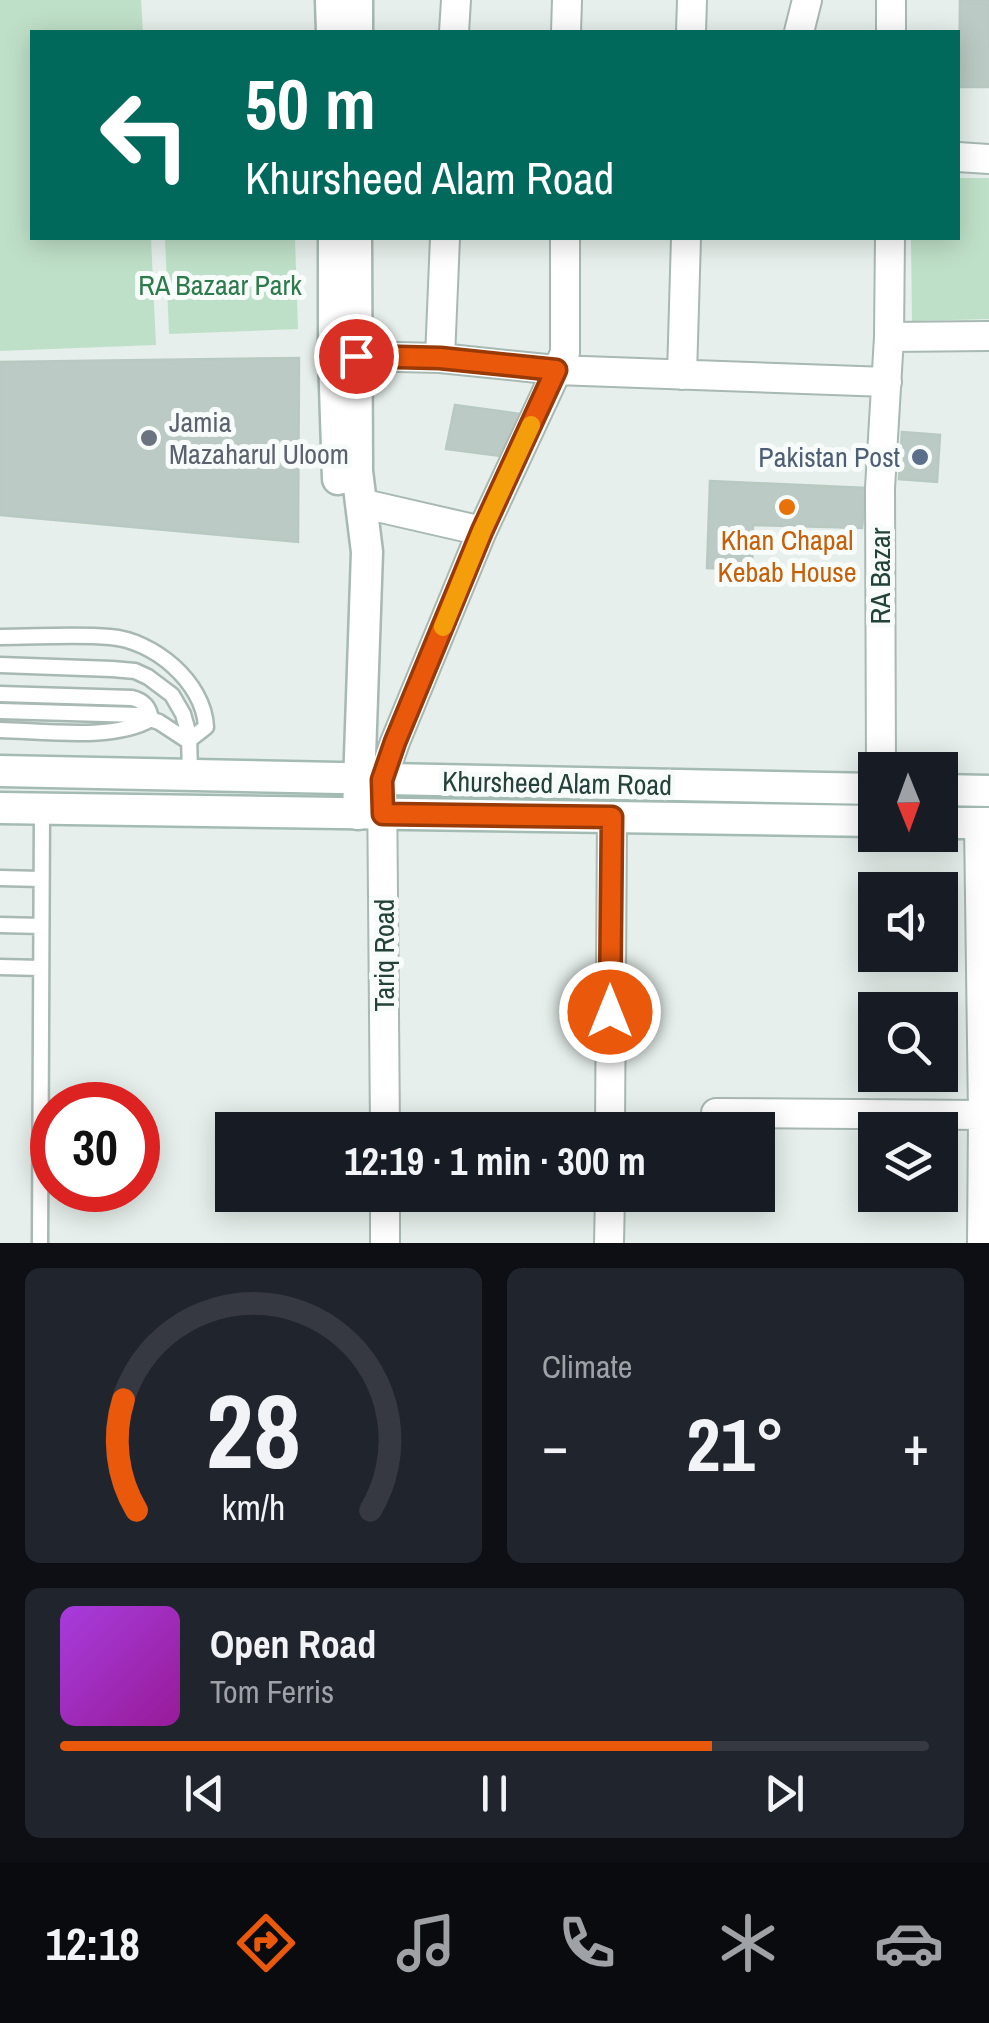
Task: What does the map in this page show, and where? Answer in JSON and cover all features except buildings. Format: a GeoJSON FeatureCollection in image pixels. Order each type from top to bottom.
{"type":"FeatureCollection","features":[{"type":"Feature","properties":{"kind":"main road"},"geometry":{"type":"LineString","coordinates":[[331,0],[332,30]]}},
{"type":"Feature","properties":{"kind":"main road"},"geometry":{"type":"LineString","coordinates":[[357,0],[357,30]]}},
{"type":"Feature","properties":{"kind":"main road"},"geometry":{"type":"LineString","coordinates":[[334,240],[336,464],[349,552],[361,780]]}},
{"type":"Feature","properties":{"kind":"main road"},"geometry":{"type":"LineString","coordinates":[[356,240],[357,471],[367,552],[361,814]]}},
{"type":"Feature","properties":{"kind":"main road","name":"Khursheed Alam Road"},"geometry":{"type":"LineString","coordinates":[[0,771],[858,788]]}},
{"type":"Feature","properties":{"kind":"main road"},"geometry":{"type":"LineString","coordinates":[[958,790],[989,791]]}},
{"type":"Feature","properties":{"kind":"main road","name":"Khursheed Alam Road"},"geometry":{"type":"LineString","coordinates":[[0,808],[858,822]]}},
{"type":"Feature","properties":{"kind":"main road"},"geometry":{"type":"LineString","coordinates":[[958,822],[984,823]]}},
{"type":"Feature","properties":{"kind":"street"},"geometry":{"type":"LineString","coordinates":[[454,30],[456,0]]}},
{"type":"Feature","properties":{"kind":"street"},"geometry":{"type":"LineString","coordinates":[[566,0],[566,30]]}},
{"type":"Feature","properties":{"kind":"street"},"geometry":{"type":"LineString","coordinates":[[691,30],[692,0]]}},
{"type":"Feature","properties":{"kind":"street"},"geometry":{"type":"LineString","coordinates":[[800,30],[808,0]]}},
{"type":"Feature","properties":{"kind":"street"},"geometry":{"type":"LineString","coordinates":[[890,0],[890,30]]}},
{"type":"Feature","properties":{"kind":"street"},"geometry":{"type":"LineString","coordinates":[[960,158],[989,159]]}},
{"type":"Feature","properties":{"kind":"street"},"geometry":{"type":"LineString","coordinates":[[440,358],[445,240]]}},
{"type":"Feature","properties":{"kind":"street"},"geometry":{"type":"LineString","coordinates":[[361,780],[395,742],[482,531],[565,353],[566,240]]}},
{"type":"Feature","properties":{"kind":"street"},"geometry":{"type":"LineString","coordinates":[[682,375],[686,240]]}},
{"type":"Feature","properties":{"kind":"street","name":"RA Bazar"},"geometry":{"type":"LineString","coordinates":[[881,752],[879,517],[890,240]]}},
{"type":"Feature","properties":{"kind":"street"},"geometry":{"type":"LineString","coordinates":[[889,337],[989,336]]}},
{"type":"Feature","properties":{"kind":"street"},"geometry":{"type":"LineString","coordinates":[[356,356],[440,358],[556,370],[887,382]]}},
{"type":"Feature","properties":{"kind":"street"},"geometry":{"type":"LineString","coordinates":[[360,503],[482,531]]}},
{"type":"Feature","properties":{"kind":"street","name":"Tariq Road"},"geometry":{"type":"LineString","coordinates":[[361,814],[383,1112]]}},
{"type":"Feature","properties":{"kind":"street"},"geometry":{"type":"LineString","coordinates":[[610,1112],[612,817]]}},
{"type":"Feature","properties":{"kind":"street"},"geometry":{"type":"LineString","coordinates":[[982,1243],[984,823]]}},
{"type":"Feature","properties":{"kind":"street"},"geometry":{"type":"LineString","coordinates":[[775,1114],[983,1116]]}},
{"type":"Feature","properties":{"kind":"street"},"geometry":{"type":"LineString","coordinates":[[385,1212],[385,1243]]}},
{"type":"Feature","properties":{"kind":"street"},"geometry":{"type":"LineString","coordinates":[[609,1243],[610,1212]]}},
{"type":"Feature","properties":{"kind":"lane"},"geometry":{"type":"LineString","coordinates":[[0,637],[113,636],[153,652],[182,676],[200,700],[206,727],[188,741]]}},
{"type":"Feature","properties":{"kind":"lane"},"geometry":{"type":"LineString","coordinates":[[0,666],[134,671],[157,682],[172,695],[186,722],[190,774]]}},
{"type":"Feature","properties":{"kind":"lane"},"geometry":{"type":"LineString","coordinates":[[0,694],[132,698],[144,704],[152,719]]}},
{"type":"Feature","properties":{"kind":"lane"},"geometry":{"type":"LineString","coordinates":[[0,711],[138,715],[188,741]]}},
{"type":"Feature","properties":{"kind":"lane"},"geometry":{"type":"LineString","coordinates":[[0,730],[111,732],[152,719]]}},
{"type":"Feature","properties":{"kind":"lane"},"geometry":{"type":"LineString","coordinates":[[40,1243],[42,808]]}},
{"type":"Feature","properties":{"kind":"lane"},"geometry":{"type":"LineString","coordinates":[[0,878],[41,879]]}},
{"type":"Feature","properties":{"kind":"lane"},"geometry":{"type":"LineString","coordinates":[[0,925],[41,926]]}},
{"type":"Feature","properties":{"kind":"lane"},"geometry":{"type":"LineString","coordinates":[[0,967],[41,968]]}},
{"type":"Feature","properties":{"kind":"green space"},"geometry":{"type":"Polygon","coordinates":[[[0,0],[141,0],[143,30],[30,30],[30,240],[151,240],[156,345],[0,351],[0,0]]]}},
{"type":"Feature","properties":{"kind":"green space"},"geometry":{"type":"Polygon","coordinates":[[[960,178],[989,178],[989,319],[912,321],[911,240],[960,240],[960,178]]]}},
{"type":"Feature","properties":{"kind":"green space","name":"RA Bazaar Park"},"geometry":{"type":"Polygon","coordinates":[[[165,240],[295,240],[298,329],[169,334],[165,240]]]}},
{"type":"Feature","properties":{"kind":"slow traffic"},"geometry":{"type":"LineString","coordinates":[[443,627],[531,425]]}},
{"type":"Feature","properties":{"kind":"place","name":"Jamia Mazaharul Uloom"},"geometry":{"type":"Point","coordinates":[149,438]}},
{"type":"Feature","properties":{"kind":"place","name":"Pakistan Post"},"geometry":{"type":"Point","coordinates":[920,457]}},
{"type":"Feature","properties":{"kind":"place","name":"Khan Chapal Kebab House"},"geometry":{"type":"Point","coordinates":[787,507]}},
{"type":"Feature","properties":{"kind":"route"},"geometry":{"type":"LineString","coordinates":[[356,356],[440,358],[556,370],[482,531],[395,742],[382,780],[383,814],[612,817],[610,1012]]}}]}
